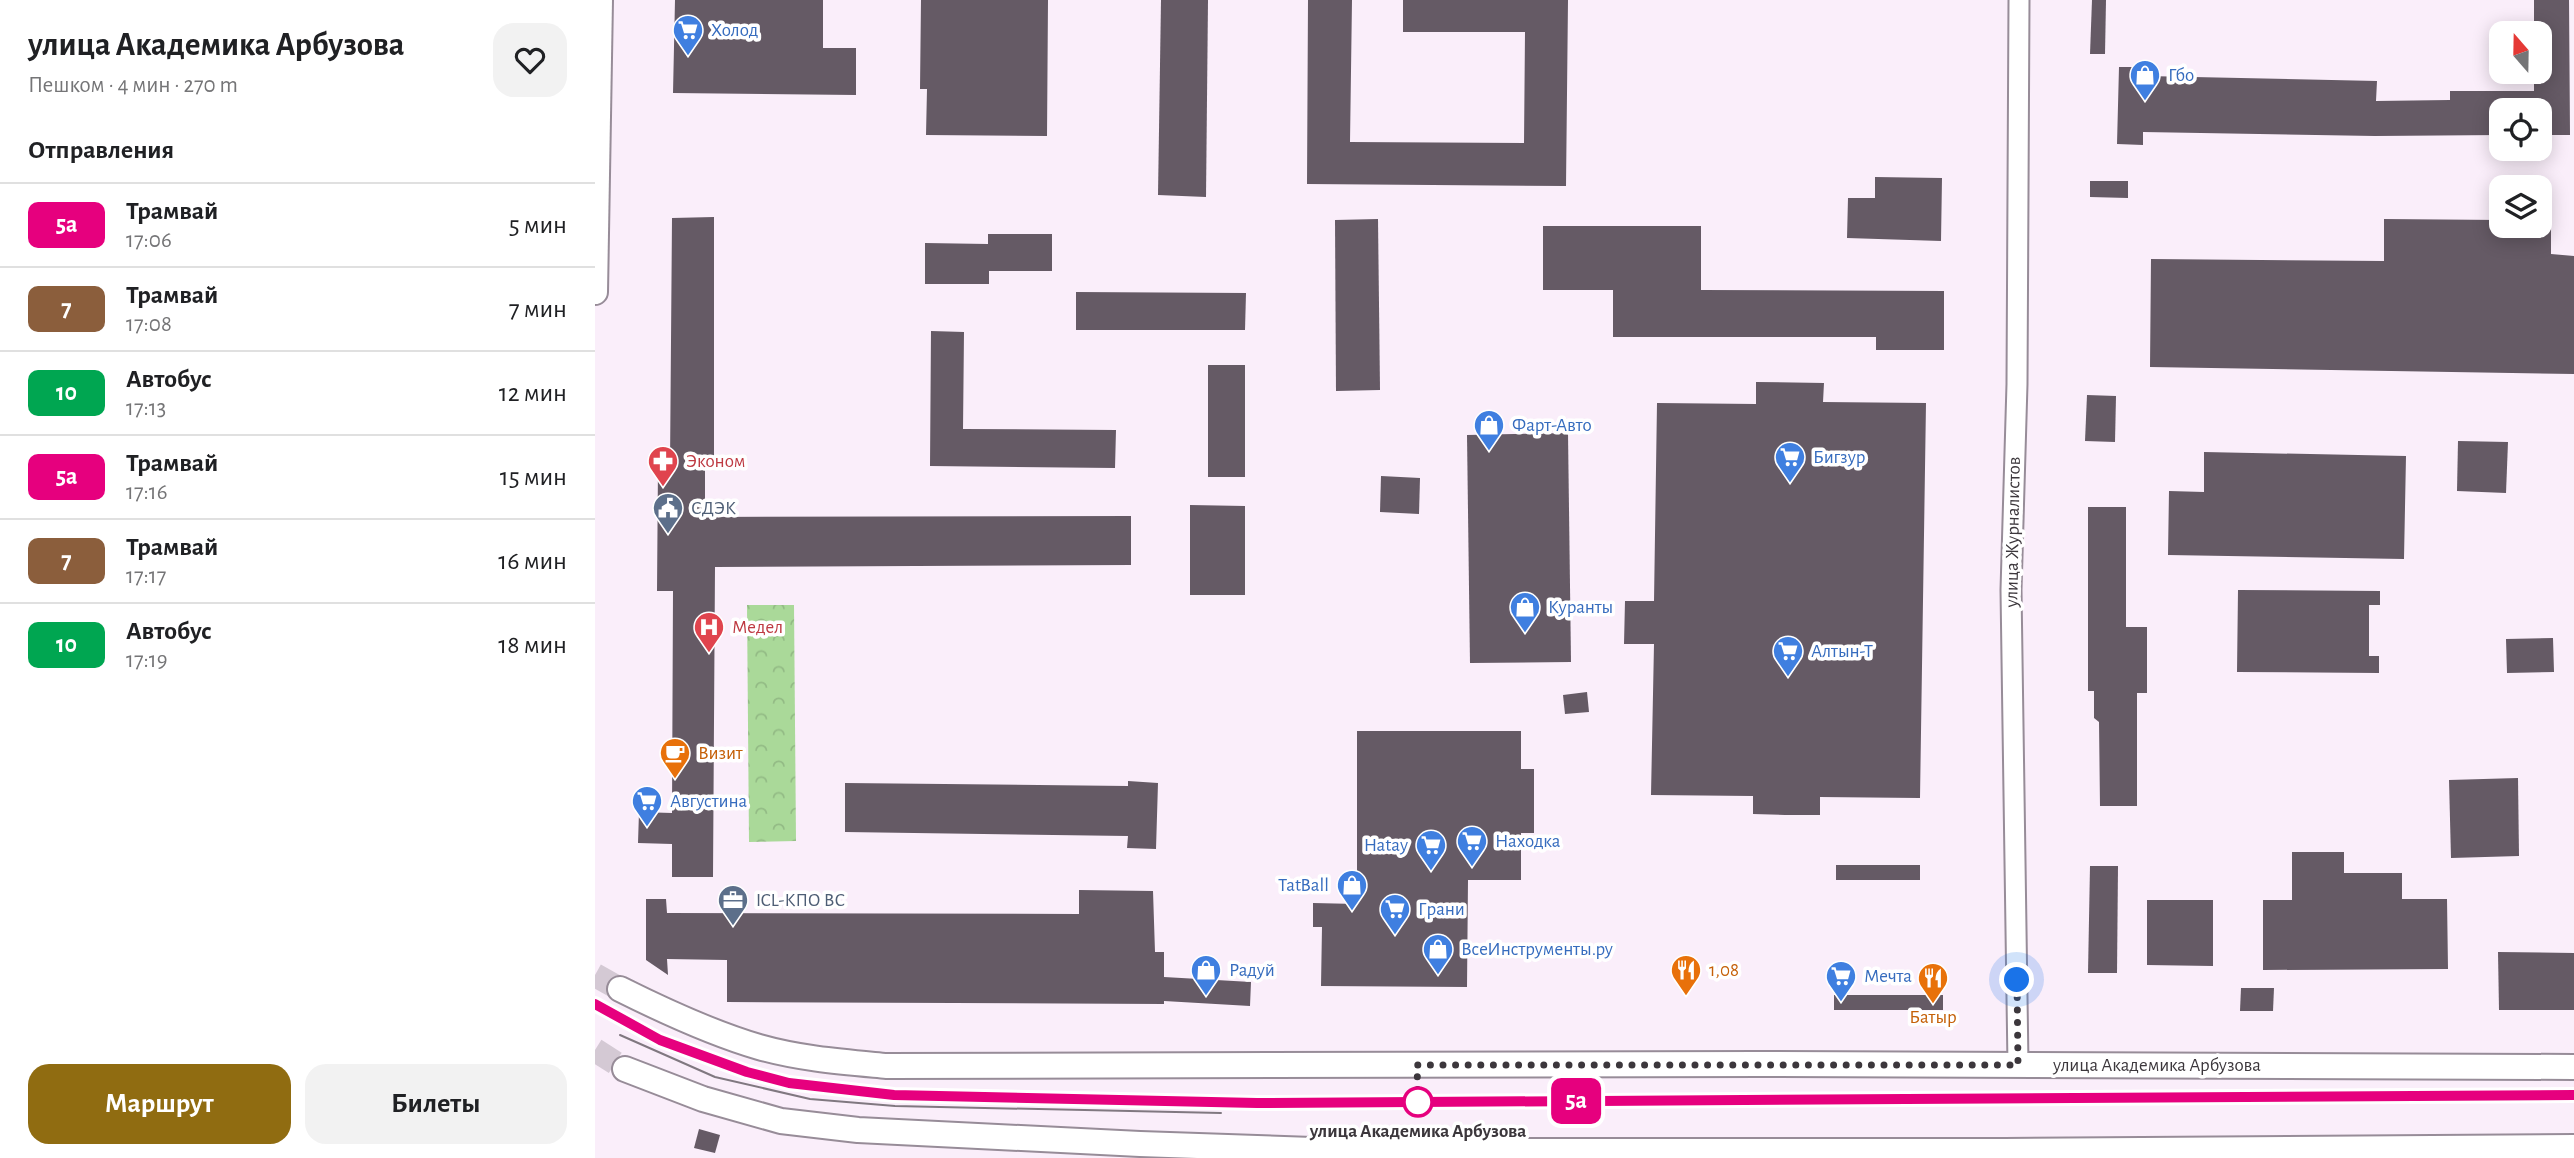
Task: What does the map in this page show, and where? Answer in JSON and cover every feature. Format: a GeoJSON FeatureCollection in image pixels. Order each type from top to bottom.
{"type":"FeatureCollection","features":[{"type":"Feature","properties":{"kind":"main road"},"geometry":{"type":"LineString","coordinates":[[595,292],[600,0]]}},
{"type":"Feature","properties":{"kind":"main road","name":"улица Академика Арбузова"},"geometry":{"type":"LineString","coordinates":[[619,989],[663,1011],[758,1047],[822,1060],[887,1066],[2574,1067]]}},
{"type":"Feature","properties":{"kind":"main road"},"geometry":{"type":"LineString","coordinates":[[625,1069],[703,1099],[781,1121],[845,1129],[1335,1156],[2005,1155],[2574,1147]]}},
{"type":"Feature","properties":{"kind":"street","name":"улица Журналистов"},"geometry":{"type":"LineString","coordinates":[[2018,1065],[2011,590],[2017,384],[2019,0]]}},
{"type":"Feature","properties":{"kind":"green space"},"geometry":{"type":"Polygon","coordinates":[[[747,605],[794,605],[796,841],[749,842],[747,605]]]}},
{"type":"Feature","properties":{"kind":"building"},"geometry":{"type":"Polygon","coordinates":[[[675,0],[823,0],[823,48],[856,48],[856,95],[673,93],[675,0]]]}},
{"type":"Feature","properties":{"kind":"building"},"geometry":{"type":"Polygon","coordinates":[[[921,0],[1048,0],[1047,136],[926,135],[927,89],[920,89],[921,0]]]}},
{"type":"Feature","properties":{"kind":"building"},"geometry":{"type":"Polygon","coordinates":[[[1161,0],[1208,0],[1206,197],[1158,195],[1161,0]]]}},
{"type":"Feature","properties":{"kind":"building"},"geometry":{"type":"Polygon","coordinates":[[[1308,0],[1352,0],[1350,142],[1524,143],[1525,32],[1403,32],[1403,0],[1568,0],[1566,186],[1307,184],[1308,0]]]}},
{"type":"Feature","properties":{"kind":"building"},"geometry":{"type":"Polygon","coordinates":[[[2092,0],[2106,0],[2105,54],[2090,54],[2092,0]]]}},
{"type":"Feature","properties":{"kind":"building"},"geometry":{"type":"Polygon","coordinates":[[[2534,0],[2569,0],[2570,135],[2552,135],[2552,98],[2489,98],[2489,135],[2143,132],[2143,145],[2117,144],[2119,67],[2146,67],[2146,76],[2377,81],[2376,101],[2450,100],[2450,91],[2534,91],[2534,84],[2552,84],[2552,21],[2534,21],[2534,0]]]}},
{"type":"Feature","properties":{"kind":"building"},"geometry":{"type":"Polygon","coordinates":[[[1875,177],[1942,178],[1941,241],[1847,238],[1848,198],[1875,198],[1875,177]]]}},
{"type":"Feature","properties":{"kind":"building"},"geometry":{"type":"Polygon","coordinates":[[[2090,181],[2128,181],[2128,198],[2090,197],[2090,181]]]}},
{"type":"Feature","properties":{"kind":"building"},"geometry":{"type":"Polygon","coordinates":[[[714,217],[714,466],[705,466],[705,517],[1131,516],[1131,565],[715,567],[713,877],[672,877],[672,844],[638,843],[639,812],[672,813],[673,591],[657,591],[658,465],[670,466],[672,218],[714,217]]]}},
{"type":"Feature","properties":{"kind":"building"},"geometry":{"type":"Polygon","coordinates":[[[1378,219],[1380,390],[1336,391],[1335,220],[1378,219]]]}},
{"type":"Feature","properties":{"kind":"building"},"geometry":{"type":"Polygon","coordinates":[[[2384,219],[2489,220],[2489,238],[2551,238],[2551,254],[2574,256],[2574,374],[2150,367],[2151,259],[2384,261],[2384,219]]]}},
{"type":"Feature","properties":{"kind":"building"},"geometry":{"type":"Polygon","coordinates":[[[1543,226],[1701,226],[1701,290],[1944,291],[1944,350],[1876,350],[1876,337],[1613,337],[1613,290],[1543,290],[1543,226]]]}},
{"type":"Feature","properties":{"kind":"building"},"geometry":{"type":"Polygon","coordinates":[[[988,234],[1052,234],[1052,271],[989,271],[989,284],[925,284],[925,243],[988,244],[988,234]]]}},
{"type":"Feature","properties":{"kind":"building"},"geometry":{"type":"Polygon","coordinates":[[[1076,292],[1246,293],[1245,330],[1076,330],[1076,292]]]}},
{"type":"Feature","properties":{"kind":"building"},"geometry":{"type":"Polygon","coordinates":[[[931,331],[964,332],[963,429],[1116,430],[1115,468],[930,466],[931,331]]]}},
{"type":"Feature","properties":{"kind":"building"},"geometry":{"type":"Polygon","coordinates":[[[1208,365],[1245,365],[1245,477],[1208,477],[1208,365]]]}},
{"type":"Feature","properties":{"kind":"building"},"geometry":{"type":"Polygon","coordinates":[[[1756,382],[1824,383],[1823,402],[1926,403],[1920,798],[1820,797],[1820,815],[1785,815],[1753,814],[1753,796],[1651,795],[1654,644],[1624,644],[1625,601],[1654,601],[1657,403],[1756,404],[1756,382]]]}},
{"type":"Feature","properties":{"kind":"building"},"geometry":{"type":"Polygon","coordinates":[[[2087,395],[2116,396],[2115,442],[2085,441],[2087,395]]]}},
{"type":"Feature","properties":{"kind":"building"},"geometry":{"type":"Polygon","coordinates":[[[1568,433],[1571,662],[1470,663],[1467,435],[1568,433]]]}},
{"type":"Feature","properties":{"kind":"building"},"geometry":{"type":"Polygon","coordinates":[[[2458,441],[2508,442],[2506,493],[2457,491],[2458,441]]]}},
{"type":"Feature","properties":{"kind":"building"},"geometry":{"type":"Polygon","coordinates":[[[2204,452],[2406,456],[2404,559],[2168,555],[2169,491],[2204,492],[2204,452]]]}},
{"type":"Feature","properties":{"kind":"building"},"geometry":{"type":"Polygon","coordinates":[[[1381,476],[1420,478],[1419,514],[1380,512],[1381,476]]]}},
{"type":"Feature","properties":{"kind":"building"},"geometry":{"type":"Polygon","coordinates":[[[1190,505],[1245,506],[1245,595],[1190,595],[1190,505]]]}},
{"type":"Feature","properties":{"kind":"building"},"geometry":{"type":"Polygon","coordinates":[[[2088,507],[2126,507],[2126,627],[2147,627],[2147,693],[2137,693],[2137,806],[2100,806],[2099,722],[2094,718],[2094,691],[2088,691],[2088,507]]]}},
{"type":"Feature","properties":{"kind":"building"},"geometry":{"type":"Polygon","coordinates":[[[2238,590],[2380,591],[2380,605],[2369,605],[2369,656],[2379,656],[2379,673],[2237,672],[2238,590]]]}},
{"type":"Feature","properties":{"kind":"building"},"geometry":{"type":"Polygon","coordinates":[[[2553,638],[2554,672],[2507,673],[2506,639],[2553,638]]]}},
{"type":"Feature","properties":{"kind":"building"},"geometry":{"type":"Polygon","coordinates":[[[1587,692],[1589,712],[1565,714],[1563,695],[1587,692]]]}},
{"type":"Feature","properties":{"kind":"building"},"geometry":{"type":"Polygon","coordinates":[[[1357,731],[1521,731],[1521,769],[1534,769],[1534,833],[1521,833],[1521,880],[1468,880],[1467,987],[1321,986],[1322,927],[1313,927],[1313,903],[1357,904],[1357,731]]]}},
{"type":"Feature","properties":{"kind":"building"},"geometry":{"type":"Polygon","coordinates":[[[2518,778],[2519,856],[2451,858],[2449,780],[2518,778]]]}},
{"type":"Feature","properties":{"kind":"building"},"geometry":{"type":"Polygon","coordinates":[[[1128,781],[1158,783],[1156,849],[1127,848],[1128,836],[845,832],[845,783],[1128,786],[1128,781]]]}},
{"type":"Feature","properties":{"kind":"building"},"geometry":{"type":"Polygon","coordinates":[[[2292,852],[2344,852],[2344,873],[2402,873],[2402,899],[2447,899],[2448,969],[2263,970],[2263,900],[2292,900],[2292,852]]]}},
{"type":"Feature","properties":{"kind":"building"},"geometry":{"type":"Polygon","coordinates":[[[1836,865],[1920,865],[1920,880],[1836,880],[1836,865]]]}},
{"type":"Feature","properties":{"kind":"building"},"geometry":{"type":"Polygon","coordinates":[[[2090,866],[2118,866],[2117,973],[2088,973],[2090,866]]]}},
{"type":"Feature","properties":{"kind":"building"},"geometry":{"type":"Polygon","coordinates":[[[1079,890],[1153,891],[1155,952],[1164,952],[1164,977],[1251,982],[1250,1006],[1164,1001],[1164,1004],[727,1002],[727,960],[667,959],[668,975],[646,960],[646,899],[666,899],[667,913],[1079,914],[1079,890]]]}},
{"type":"Feature","properties":{"kind":"building"},"geometry":{"type":"Polygon","coordinates":[[[2147,900],[2213,900],[2213,966],[2147,965],[2147,900]]]}},
{"type":"Feature","properties":{"kind":"building"},"geometry":{"type":"Polygon","coordinates":[[[2498,952],[2574,953],[2574,1010],[2499,1010],[2498,952]]]}},
{"type":"Feature","properties":{"kind":"building"},"geometry":{"type":"Polygon","coordinates":[[[2241,988],[2274,988],[2273,1011],[2240,1011],[2241,988]]]}},
{"type":"Feature","properties":{"kind":"building"},"geometry":{"type":"Polygon","coordinates":[[[1834,995],[1943,995],[1943,1010],[1834,1010],[1834,995]]]}},
{"type":"Feature","properties":{"kind":"building"},"geometry":{"type":"Polygon","coordinates":[[[699,1129],[720,1135],[715,1153],[694,1148],[699,1129]]]}},
{"type":"Feature","properties":{"kind":"tunnel"},"geometry":{"type":"LineString","coordinates":[[595,975],[620,989]]}},
{"type":"Feature","properties":{"kind":"tunnel"},"geometry":{"type":"LineString","coordinates":[[595,1050],[625,1069]]}},
{"type":"Feature","properties":{"kind":"tram line","name":"5а"},"geometry":{"type":"LineString","coordinates":[[595,1004],[660,1040],[747,1072],[789,1083],[894,1095],[1257,1103],[2574,1095]]}},
{"type":"Feature","properties":{"kind":"tram line"},"geometry":{"type":"LineString","coordinates":[[621,1019],[660,1040],[747,1072],[789,1083],[894,1095],[1257,1103],[2574,1095]]}},
{"type":"Feature","properties":{"kind":"tram line"},"geometry":{"type":"LineString","coordinates":[[620,1035],[715,1077],[810,1099],[895,1106],[1221,1113]]}},
{"type":"Feature","properties":{"kind":"place","name":"Холод"},"geometry":{"type":"Point","coordinates":[688,57]}},
{"type":"Feature","properties":{"kind":"place","name":"Гбо"},"geometry":{"type":"Point","coordinates":[2145,102]}},
{"type":"Feature","properties":{"kind":"place","name":"Фарт-Авто"},"geometry":{"type":"Point","coordinates":[1489,452]}},
{"type":"Feature","properties":{"kind":"place","name":"Бигзур"},"geometry":{"type":"Point","coordinates":[1790,484]}},
{"type":"Feature","properties":{"kind":"place","name":"Эконом"},"geometry":{"type":"Point","coordinates":[663,488]}},
{"type":"Feature","properties":{"kind":"place","name":"СДЭК"},"geometry":{"type":"Point","coordinates":[668,535]}},
{"type":"Feature","properties":{"kind":"place","name":"Куранты"},"geometry":{"type":"Point","coordinates":[1525,634]}},
{"type":"Feature","properties":{"kind":"place","name":"Медел"},"geometry":{"type":"Point","coordinates":[709,654]}},
{"type":"Feature","properties":{"kind":"place","name":"Алтын-Т"},"geometry":{"type":"Point","coordinates":[1788,678]}},
{"type":"Feature","properties":{"kind":"place","name":"Визит"},"geometry":{"type":"Point","coordinates":[675,780]}},
{"type":"Feature","properties":{"kind":"place","name":"Августина"},"geometry":{"type":"Point","coordinates":[647,828]}},
{"type":"Feature","properties":{"kind":"place","name":"Находка"},"geometry":{"type":"Point","coordinates":[1472,868]}},
{"type":"Feature","properties":{"kind":"place","name":"Hatay"},"geometry":{"type":"Point","coordinates":[1431,872]}},
{"type":"Feature","properties":{"kind":"place","name":"TatBall"},"geometry":{"type":"Point","coordinates":[1352,912]}},
{"type":"Feature","properties":{"kind":"place","name":"ICL-КПО ВС"},"geometry":{"type":"Point","coordinates":[733,927]}},
{"type":"Feature","properties":{"kind":"place","name":"Грани"},"geometry":{"type":"Point","coordinates":[1395,936]}},
{"type":"Feature","properties":{"kind":"place","name":"ВсеИнструменты.ру"},"geometry":{"type":"Point","coordinates":[1438,976]}},
{"type":"Feature","properties":{"kind":"place","name":"Радуй"},"geometry":{"type":"Point","coordinates":[1206,997]}},
{"type":"Feature","properties":{"kind":"place","name":"1,08"},"geometry":{"type":"Point","coordinates":[1686,997]}},
{"type":"Feature","properties":{"kind":"place","name":"Мечта"},"geometry":{"type":"Point","coordinates":[1841,1003]}},
{"type":"Feature","properties":{"kind":"place","name":"Батыр"},"geometry":{"type":"Point","coordinates":[1933,1005]}},
{"type":"Feature","properties":{"kind":"place","name":"улица Академика Арбузова"},"geometry":{"type":"Point","coordinates":[1418,1102]}},
{"type":"Feature","properties":{"kind":"route"},"geometry":{"type":"LineString","coordinates":[[1418,1102],[1417,1065],[2018,1065],[2017,980]]}}]}
